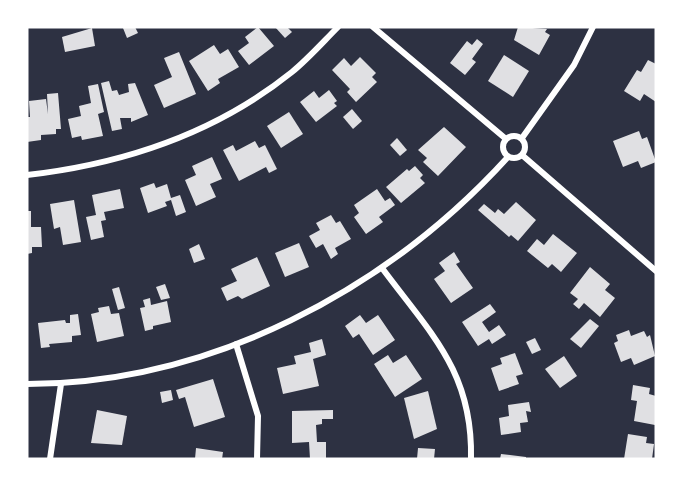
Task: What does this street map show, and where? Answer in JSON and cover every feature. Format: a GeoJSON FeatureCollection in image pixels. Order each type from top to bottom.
{"type":"FeatureCollection","features":[{"type":"Feature","properties":{"kind":"street"},"geometry":{"type":"LineString","coordinates":[[27,175],[79,169],[125,157],[194,131],[236,111],[293,71],[338,27]]}},
{"type":"Feature","properties":{"kind":"street"},"geometry":{"type":"LineString","coordinates":[[373,27],[506,139]]}},
{"type":"Feature","properties":{"kind":"street"},"geometry":{"type":"LineString","coordinates":[[522,138],[574,65],[593,27]]}},
{"type":"Feature","properties":{"kind":"street"},"geometry":{"type":"LineString","coordinates":[[508,157],[503,147],[506,139],[515,135],[522,138]]}},
{"type":"Feature","properties":{"kind":"street"},"geometry":{"type":"LineString","coordinates":[[508,157],[516,158],[522,155],[525,148],[522,138]]}},
{"type":"Feature","properties":{"kind":"street"},"geometry":{"type":"LineString","coordinates":[[522,155],[656,271]]}},
{"type":"Feature","properties":{"kind":"street"},"geometry":{"type":"LineString","coordinates":[[27,384],[61,384],[141,373],[236,344],[302,314],[382,268],[467,201],[508,157]]}},
{"type":"Feature","properties":{"kind":"street"},"geometry":{"type":"LineString","coordinates":[[382,268],[453,366],[467,405],[471,459]]}},
{"type":"Feature","properties":{"kind":"street"},"geometry":{"type":"LineString","coordinates":[[236,344],[258,416],[257,459]]}},
{"type":"Feature","properties":{"kind":"street"},"geometry":{"type":"LineString","coordinates":[[50,459],[61,384]]}},
{"type":"Feature","properties":{"kind":"building"},"geometry":{"type":"Polygon","coordinates":[[[135,27],[138,33],[127,38],[123,28],[135,27]]]}},
{"type":"Feature","properties":{"kind":"building"},"geometry":{"type":"Polygon","coordinates":[[[258,27],[274,46],[249,65],[238,51],[249,43],[245,37],[258,27]]]}},
{"type":"Feature","properties":{"kind":"building"},"geometry":{"type":"Polygon","coordinates":[[[275,27],[287,27],[292,32],[285,38],[275,27]]]}},
{"type":"Feature","properties":{"kind":"building"},"geometry":{"type":"Polygon","coordinates":[[[518,27],[547,29],[545,32],[550,35],[539,55],[514,40],[518,27]]]}},
{"type":"Feature","properties":{"kind":"building"},"geometry":{"type":"Polygon","coordinates":[[[92,28],[95,46],[65,52],[62,37],[92,28]]]}},
{"type":"Feature","properties":{"kind":"building"},"geometry":{"type":"Polygon","coordinates":[[[477,39],[483,44],[472,59],[476,62],[465,75],[450,63],[467,41],[472,45],[477,39]]]}},
{"type":"Feature","properties":{"kind":"building"},"geometry":{"type":"Polygon","coordinates":[[[214,45],[220,54],[228,49],[239,67],[218,79],[220,83],[208,91],[189,61],[214,45]]]}},
{"type":"Feature","properties":{"kind":"building"},"geometry":{"type":"Polygon","coordinates":[[[179,52],[196,94],[164,108],[154,85],[172,77],[164,58],[179,52]]]}},
{"type":"Feature","properties":{"kind":"building"},"geometry":{"type":"Polygon","coordinates":[[[504,55],[529,71],[513,97],[488,81],[504,55]]]}},
{"type":"Feature","properties":{"kind":"building"},"geometry":{"type":"Polygon","coordinates":[[[360,57],[376,73],[372,77],[377,82],[356,102],[347,92],[350,89],[332,70],[344,58],[351,66],[360,57]]]}},
{"type":"Feature","properties":{"kind":"building"},"geometry":{"type":"Polygon","coordinates":[[[648,60],[656,64],[656,102],[644,94],[640,101],[624,91],[637,70],[641,72],[648,60]]]}},
{"type":"Feature","properties":{"kind":"building"},"geometry":{"type":"Polygon","coordinates":[[[109,81],[112,91],[117,90],[119,95],[129,92],[128,84],[135,83],[148,115],[131,122],[131,118],[120,118],[122,129],[112,131],[101,83],[109,81]]]}},
{"type":"Feature","properties":{"kind":"building"},"geometry":{"type":"Polygon","coordinates":[[[98,84],[104,112],[98,114],[103,136],[82,140],[81,136],[72,138],[68,119],[81,116],[79,106],[91,103],[88,86],[98,84]]]}},
{"type":"Feature","properties":{"kind":"building"},"geometry":{"type":"Polygon","coordinates":[[[329,90],[337,101],[334,103],[337,106],[316,122],[300,102],[314,91],[319,98],[329,90]]]}},
{"type":"Feature","properties":{"kind":"building"},"geometry":{"type":"Polygon","coordinates":[[[58,93],[61,129],[56,129],[56,134],[41,135],[41,140],[27,142],[29,101],[46,99],[48,114],[47,94],[58,93]]]}},
{"type":"Feature","properties":{"kind":"building"},"geometry":{"type":"Polygon","coordinates":[[[352,109],[362,121],[353,129],[343,117],[352,109]]]}},
{"type":"Feature","properties":{"kind":"building"},"geometry":{"type":"Polygon","coordinates":[[[289,112],[303,134],[281,148],[267,126],[289,112]]]}},
{"type":"Feature","properties":{"kind":"building"},"geometry":{"type":"Polygon","coordinates":[[[444,127],[466,147],[438,176],[423,162],[427,158],[418,150],[444,127]]]}},
{"type":"Feature","properties":{"kind":"building"},"geometry":{"type":"Polygon","coordinates":[[[639,131],[642,139],[647,137],[656,162],[641,168],[638,161],[623,167],[613,141],[639,131]]]}},
{"type":"Feature","properties":{"kind":"building"},"geometry":{"type":"Polygon","coordinates":[[[397,138],[407,150],[400,156],[390,145],[397,138]]]}},
{"type":"Feature","properties":{"kind":"building"},"geometry":{"type":"Polygon","coordinates":[[[255,141],[259,148],[265,145],[277,169],[269,173],[266,167],[239,181],[223,150],[233,145],[236,151],[255,141]]]}},
{"type":"Feature","properties":{"kind":"building"},"geometry":{"type":"Polygon","coordinates":[[[212,157],[222,179],[210,184],[216,197],[196,206],[185,180],[196,175],[192,166],[212,157]]]}},
{"type":"Feature","properties":{"kind":"building"},"geometry":{"type":"Polygon","coordinates":[[[415,166],[423,175],[420,178],[425,183],[401,203],[386,187],[407,169],[409,171],[415,166]]]}},
{"type":"Feature","properties":{"kind":"building"},"geometry":{"type":"Polygon","coordinates":[[[154,183],[156,188],[167,184],[171,198],[180,195],[186,212],[176,216],[171,200],[165,202],[167,206],[148,213],[140,188],[154,183]]]}},
{"type":"Feature","properties":{"kind":"building"},"geometry":{"type":"Polygon","coordinates":[[[120,189],[124,208],[104,212],[106,220],[101,221],[104,237],[91,240],[86,217],[96,215],[92,195],[120,189]]]}},
{"type":"Feature","properties":{"kind":"building"},"geometry":{"type":"Polygon","coordinates":[[[377,189],[385,201],[390,198],[395,205],[379,217],[383,222],[366,234],[354,217],[359,213],[354,205],[377,189]]]}},
{"type":"Feature","properties":{"kind":"building"},"geometry":{"type":"Polygon","coordinates":[[[74,200],[81,242],[63,245],[60,227],[54,229],[50,204],[74,200]]]}},
{"type":"Feature","properties":{"kind":"building"},"geometry":{"type":"Polygon","coordinates":[[[516,202],[536,220],[518,241],[511,235],[509,237],[478,210],[484,204],[495,213],[498,209],[504,214],[516,202]]]}},
{"type":"Feature","properties":{"kind":"building"},"geometry":{"type":"Polygon","coordinates":[[[27,211],[31,211],[31,227],[41,227],[42,247],[32,247],[32,253],[27,254],[27,211]]]}},
{"type":"Feature","properties":{"kind":"building"},"geometry":{"type":"Polygon","coordinates":[[[331,215],[336,223],[340,221],[351,239],[335,248],[338,254],[331,259],[323,244],[316,248],[309,236],[320,230],[316,223],[331,215]]]}},
{"type":"Feature","properties":{"kind":"building"},"geometry":{"type":"Polygon","coordinates":[[[553,234],[577,253],[561,272],[552,264],[548,268],[527,251],[537,239],[544,245],[553,234]]]}},
{"type":"Feature","properties":{"kind":"building"},"geometry":{"type":"Polygon","coordinates":[[[299,243],[309,267],[285,277],[275,253],[299,243]]]}},
{"type":"Feature","properties":{"kind":"building"},"geometry":{"type":"Polygon","coordinates":[[[199,244],[205,259],[194,263],[189,249],[199,244]]]}},
{"type":"Feature","properties":{"kind":"building"},"geometry":{"type":"Polygon","coordinates":[[[454,252],[460,262],[456,264],[473,288],[451,303],[434,279],[445,271],[439,263],[454,252]]]}},
{"type":"Feature","properties":{"kind":"building"},"geometry":{"type":"Polygon","coordinates":[[[257,257],[270,286],[242,299],[238,296],[227,301],[221,288],[237,281],[231,269],[257,257]]]}},
{"type":"Feature","properties":{"kind":"building"},"geometry":{"type":"Polygon","coordinates":[[[590,267],[610,284],[605,290],[615,298],[600,317],[584,303],[579,309],[573,304],[578,299],[570,293],[590,267]]]}},
{"type":"Feature","properties":{"kind":"building"},"geometry":{"type":"Polygon","coordinates":[[[165,284],[170,298],[161,300],[156,287],[165,284]]]}},
{"type":"Feature","properties":{"kind":"building"},"geometry":{"type":"Polygon","coordinates":[[[119,287],[125,308],[118,310],[112,289],[119,287]]]}},
{"type":"Feature","properties":{"kind":"building"},"geometry":{"type":"Polygon","coordinates":[[[150,298],[151,305],[167,301],[171,322],[153,326],[153,329],[145,331],[140,308],[145,307],[143,300],[150,298]]]}},
{"type":"Feature","properties":{"kind":"building"},"geometry":{"type":"Polygon","coordinates":[[[490,304],[496,312],[482,322],[489,332],[499,325],[506,335],[492,344],[489,339],[478,346],[462,322],[490,304]]]}},
{"type":"Feature","properties":{"kind":"building"},"geometry":{"type":"Polygon","coordinates":[[[109,306],[111,314],[119,313],[124,336],[97,342],[91,314],[99,312],[98,308],[109,306]]]}},
{"type":"Feature","properties":{"kind":"building"},"geometry":{"type":"Polygon","coordinates":[[[78,314],[81,335],[72,336],[72,342],[49,344],[50,347],[41,348],[38,323],[65,320],[66,323],[70,323],[70,315],[78,314]]]}},
{"type":"Feature","properties":{"kind":"building"},"geometry":{"type":"Polygon","coordinates":[[[360,315],[366,323],[378,315],[395,340],[373,355],[359,334],[353,338],[345,326],[360,315]]]}},
{"type":"Feature","properties":{"kind":"building"},"geometry":{"type":"Polygon","coordinates":[[[590,319],[599,326],[581,348],[570,339],[590,319]]]}},
{"type":"Feature","properties":{"kind":"building"},"geometry":{"type":"Polygon","coordinates":[[[629,330],[631,336],[644,331],[647,337],[650,335],[655,356],[634,365],[631,358],[621,362],[614,343],[618,341],[616,335],[629,330]]]}},
{"type":"Feature","properties":{"kind":"building"},"geometry":{"type":"Polygon","coordinates":[[[535,338],[541,350],[532,354],[526,342],[535,338]]]}},
{"type":"Feature","properties":{"kind":"building"},"geometry":{"type":"Polygon","coordinates":[[[322,339],[326,355],[313,359],[319,386],[283,394],[277,368],[296,364],[294,356],[311,352],[309,343],[322,339]]]}},
{"type":"Feature","properties":{"kind":"building"},"geometry":{"type":"Polygon","coordinates":[[[515,353],[523,374],[516,376],[519,384],[499,391],[491,368],[502,364],[500,358],[515,353]]]}},
{"type":"Feature","properties":{"kind":"building"},"geometry":{"type":"Polygon","coordinates":[[[388,355],[393,363],[406,355],[422,379],[395,397],[374,364],[388,355]]]}},
{"type":"Feature","properties":{"kind":"building"},"geometry":{"type":"Polygon","coordinates":[[[564,356],[577,376],[560,388],[545,369],[564,356]]]}},
{"type":"Feature","properties":{"kind":"building"},"geometry":{"type":"Polygon","coordinates":[[[213,379],[225,417],[194,427],[185,397],[179,399],[176,390],[213,379]]]}},
{"type":"Feature","properties":{"kind":"building"},"geometry":{"type":"Polygon","coordinates":[[[633,385],[650,388],[649,394],[656,396],[655,425],[634,421],[637,401],[631,400],[633,385]]]}},
{"type":"Feature","properties":{"kind":"building"},"geometry":{"type":"Polygon","coordinates":[[[171,390],[173,400],[162,403],[160,392],[171,390]]]}},
{"type":"Feature","properties":{"kind":"building"},"geometry":{"type":"Polygon","coordinates":[[[428,391],[437,429],[414,439],[404,398],[428,391]]]}},
{"type":"Feature","properties":{"kind":"building"},"geometry":{"type":"Polygon","coordinates":[[[529,402],[531,412],[526,411],[528,422],[520,423],[521,432],[501,435],[499,418],[509,416],[508,405],[529,402]]]}},
{"type":"Feature","properties":{"kind":"building"},"geometry":{"type":"Polygon","coordinates":[[[97,410],[127,416],[122,445],[91,443],[97,410]]]}},
{"type":"Feature","properties":{"kind":"building"},"geometry":{"type":"Polygon","coordinates":[[[333,410],[333,419],[322,419],[322,424],[316,425],[317,442],[326,442],[326,458],[310,459],[309,442],[292,443],[292,411],[333,410]]]}},
{"type":"Feature","properties":{"kind":"building"},"geometry":{"type":"Polygon","coordinates":[[[628,434],[647,437],[646,443],[654,444],[652,459],[624,459],[628,434]]]}},
{"type":"Feature","properties":{"kind":"building"},"geometry":{"type":"Polygon","coordinates":[[[196,448],[223,452],[222,459],[195,459],[196,448]]]}},
{"type":"Feature","properties":{"kind":"building"},"geometry":{"type":"Polygon","coordinates":[[[418,448],[435,449],[434,459],[417,459],[418,448]]]}},
{"type":"Feature","properties":{"kind":"building"},"geometry":{"type":"Polygon","coordinates":[[[501,454],[526,457],[526,459],[500,459],[501,454]]]}}]}
